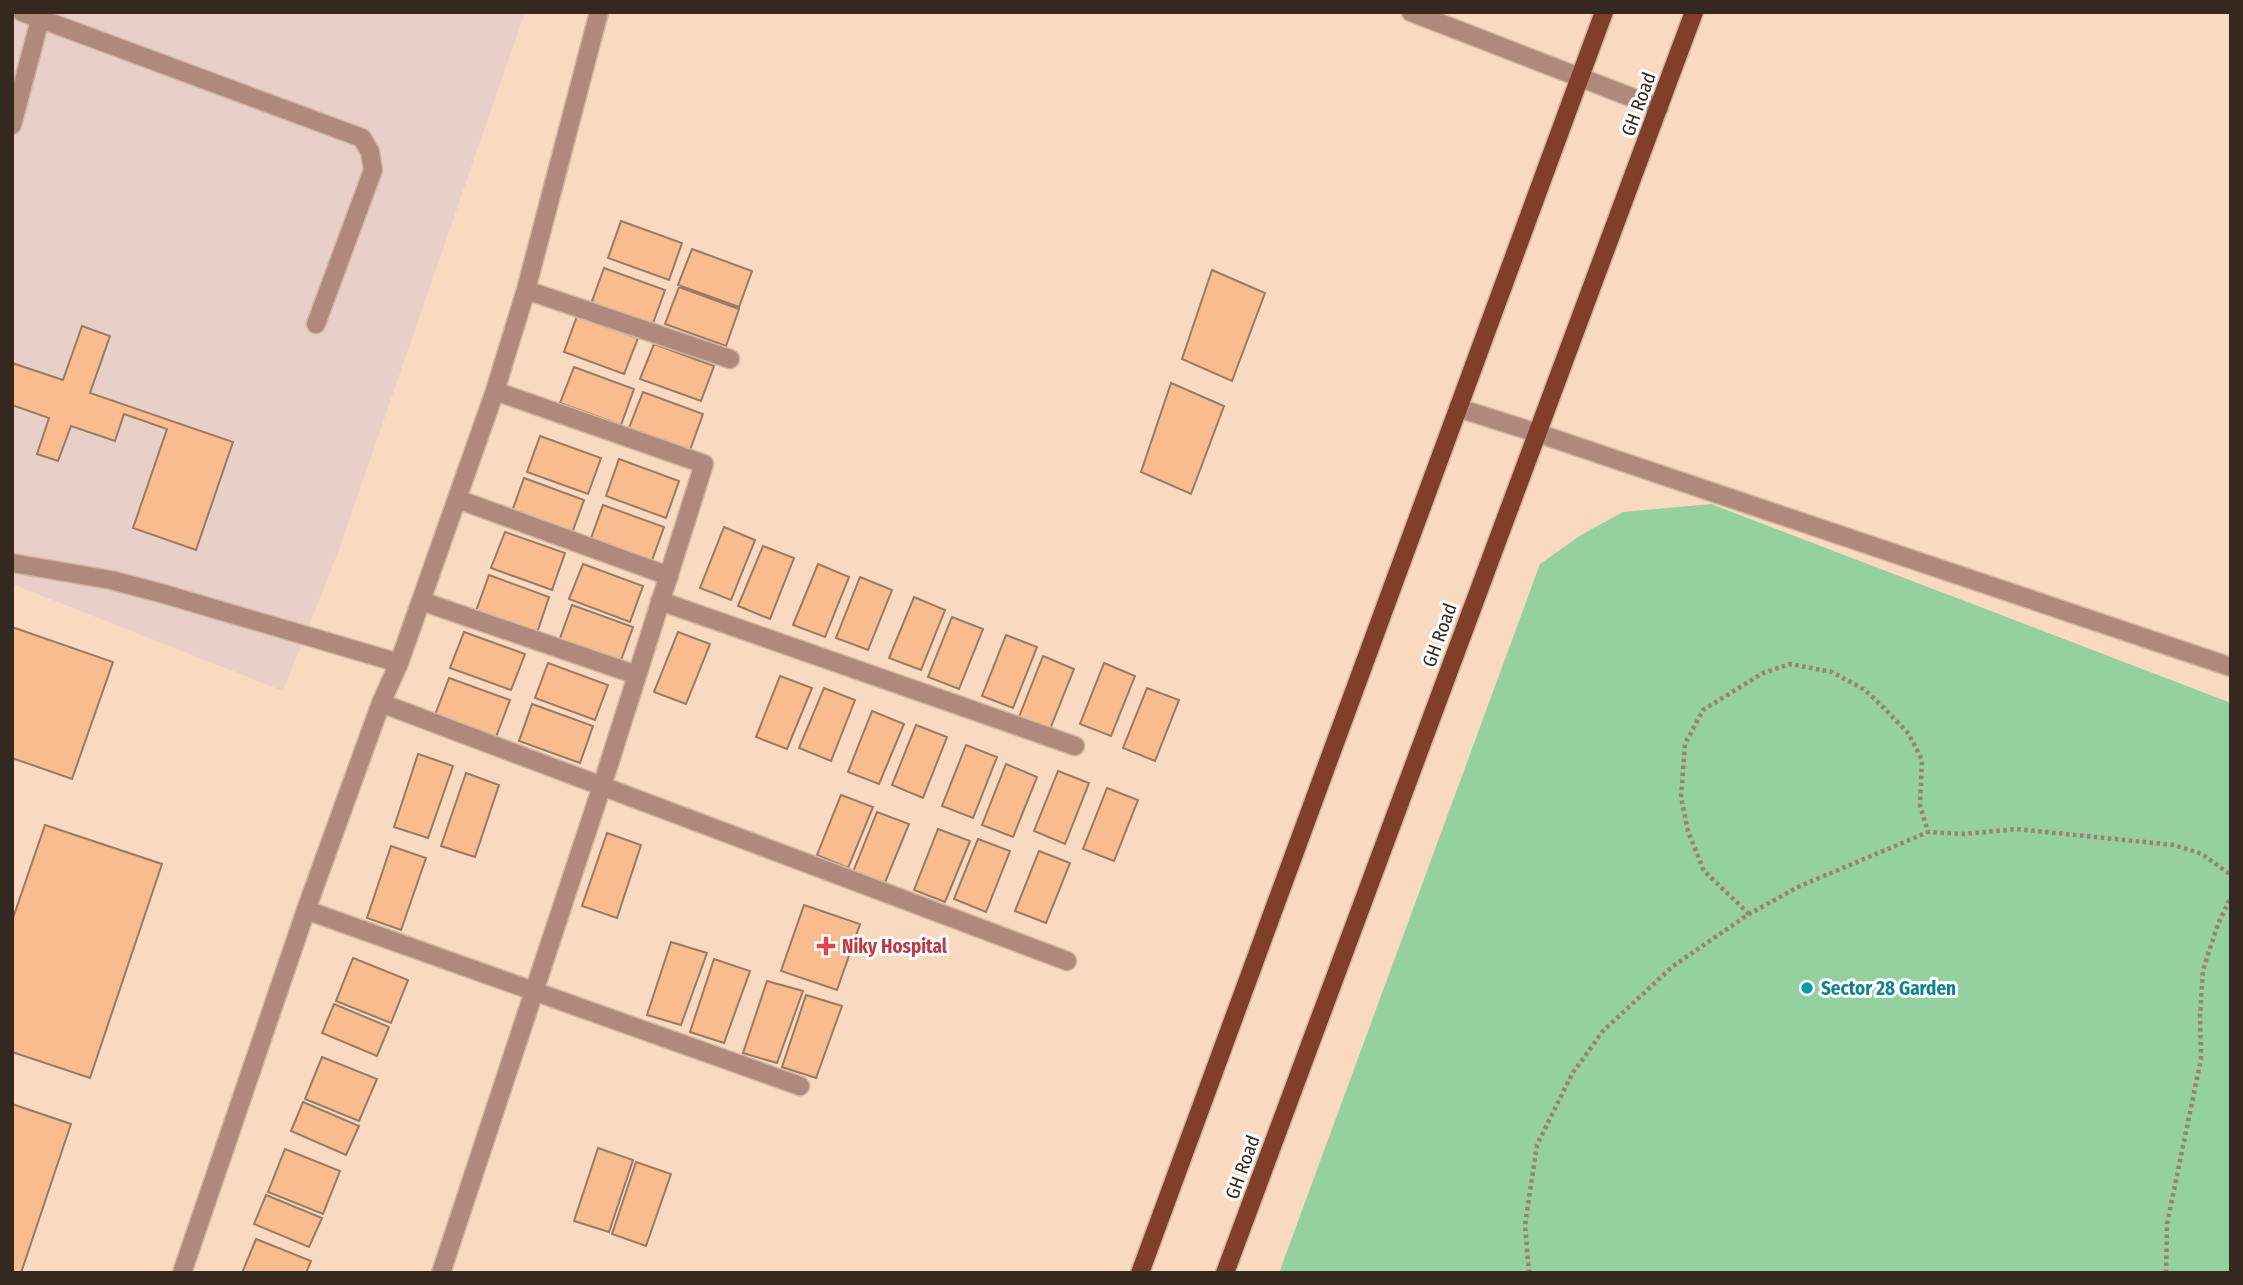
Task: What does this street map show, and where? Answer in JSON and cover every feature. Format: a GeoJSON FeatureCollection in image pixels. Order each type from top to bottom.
{"type":"FeatureCollection","features":[{"type":"Feature","properties":{"kind":"main road"},"geometry":{"type":"LineString","coordinates":[[1140,1273],[1604,12]]}},
{"type":"Feature","properties":{"kind":"main road","name":"GH Road"},"geometry":{"type":"LineString","coordinates":[[1225,1273],[1694,12]]}},
{"type":"Feature","properties":{"kind":"street"},"geometry":{"type":"LineString","coordinates":[[22,12],[41,15],[362,138],[370,152],[373,170],[316,324]]}},
{"type":"Feature","properties":{"kind":"street"},"geometry":{"type":"LineString","coordinates":[[182,1273],[306,909],[381,703],[399,663],[495,391],[526,290],[599,12]]}},
{"type":"Feature","properties":{"kind":"street"},"geometry":{"type":"LineString","coordinates":[[1411,12],[1659,107]]}},
{"type":"Feature","properties":{"kind":"street"},"geometry":{"type":"LineString","coordinates":[[12,125],[41,15]]}},
{"type":"Feature","properties":{"kind":"street"},"geometry":{"type":"LineString","coordinates":[[526,290],[730,359]]}},
{"type":"Feature","properties":{"kind":"street"},"geometry":{"type":"LineString","coordinates":[[441,1273],[602,786],[704,464],[495,391]]}},
{"type":"Feature","properties":{"kind":"street"},"geometry":{"type":"LineString","coordinates":[[1458,408],[1537,432],[2231,667]]}},
{"type":"Feature","properties":{"kind":"street"},"geometry":{"type":"LineString","coordinates":[[457,499],[669,576]]}},
{"type":"Feature","properties":{"kind":"street"},"geometry":{"type":"LineString","coordinates":[[12,563],[111,580],[399,663]]}},
{"type":"Feature","properties":{"kind":"street"},"geometry":{"type":"LineString","coordinates":[[421,601],[637,675]]}},
{"type":"Feature","properties":{"kind":"street"},"geometry":{"type":"LineString","coordinates":[[660,601],[1075,746]]}},
{"type":"Feature","properties":{"kind":"street"},"geometry":{"type":"LineString","coordinates":[[381,703],[1067,961]]}},
{"type":"Feature","properties":{"kind":"street"},"geometry":{"type":"LineString","coordinates":[[306,909],[800,1086]]}},
{"type":"Feature","properties":{"kind":"path"},"geometry":{"type":"LineString","coordinates":[[1749,914],[1704,871],[1688,831],[1681,797],[1685,744],[1703,710],[1763,673],[1790,664],[1832,672],[1865,690],[1884,708],[1909,734],[1922,760],[1920,804],[1928,832]]}},
{"type":"Feature","properties":{"kind":"path"},"geometry":{"type":"LineString","coordinates":[[1529,1273],[1525,1225],[1537,1145],[1572,1074],[1603,1031],[1672,966],[1749,914],[1800,886],[1928,832],[1964,834],[2016,829],[2174,845],[2202,853],[2231,875]]}},
{"type":"Feature","properties":{"kind":"path"},"geometry":{"type":"LineString","coordinates":[[2166,1273],[2166,1224],[2201,1059],[2203,970],[2217,924],[2231,897]]}},
{"type":"Feature","properties":{"kind":"shaded area"},"geometry":{"type":"Polygon","coordinates":[[[12,12],[525,12],[337,555],[283,691],[12,584],[12,12]]]}},
{"type":"Feature","properties":{"kind":"green space","name":"Sector 28 Garden"},"geometry":{"type":"Polygon","coordinates":[[[1711,504],[2231,703],[2231,1273],[1279,1273],[1540,564],[1581,535],[1623,512],[1711,504]]]}},
{"type":"Feature","properties":{"kind":"building"},"geometry":{"type":"Polygon","coordinates":[[[621,221],[682,243],[669,280],[608,258],[621,221]]]}},
{"type":"Feature","properties":{"kind":"building"},"geometry":{"type":"Polygon","coordinates":[[[692,249],[752,271],[739,307],[678,285],[692,249]]]}},
{"type":"Feature","properties":{"kind":"building"},"geometry":{"type":"Polygon","coordinates":[[[604,268],[665,290],[652,326],[591,304],[604,268]]]}},
{"type":"Feature","properties":{"kind":"building"},"geometry":{"type":"Polygon","coordinates":[[[1212,270],[1265,293],[1232,381],[1182,359],[1212,270]]]}},
{"type":"Feature","properties":{"kind":"building"},"geometry":{"type":"Polygon","coordinates":[[[679,287],[739,309],[726,346],[665,324],[679,287]]]}},
{"type":"Feature","properties":{"kind":"building"},"geometry":{"type":"Polygon","coordinates":[[[577,316],[638,338],[624,374],[564,352],[577,316]]]}},
{"type":"Feature","properties":{"kind":"building"},"geometry":{"type":"Polygon","coordinates":[[[82,326],[110,336],[90,393],[233,442],[196,550],[133,528],[167,429],[124,414],[115,441],[71,426],[58,461],[37,454],[49,418],[12,405],[12,363],[63,380],[82,326]]]}},
{"type":"Feature","properties":{"kind":"building"},"geometry":{"type":"Polygon","coordinates":[[[654,344],[714,366],[701,401],[640,379],[654,344]]]}},
{"type":"Feature","properties":{"kind":"building"},"geometry":{"type":"Polygon","coordinates":[[[574,367],[634,389],[621,425],[560,403],[574,367]]]}},
{"type":"Feature","properties":{"kind":"building"},"geometry":{"type":"Polygon","coordinates":[[[1171,383],[1224,406],[1191,494],[1141,472],[1171,383]]]}},
{"type":"Feature","properties":{"kind":"building"},"geometry":{"type":"Polygon","coordinates":[[[643,392],[703,414],[690,450],[629,428],[643,392]]]}},
{"type":"Feature","properties":{"kind":"building"},"geometry":{"type":"Polygon","coordinates":[[[540,436],[601,458],[588,494],[527,472],[540,436]]]}},
{"type":"Feature","properties":{"kind":"building"},"geometry":{"type":"Polygon","coordinates":[[[619,459],[679,481],[666,518],[606,496],[619,459]]]}},
{"type":"Feature","properties":{"kind":"building"},"geometry":{"type":"Polygon","coordinates":[[[524,478],[584,500],[571,536],[511,514],[524,478]]]}},
{"type":"Feature","properties":{"kind":"building"},"geometry":{"type":"Polygon","coordinates":[[[603,505],[664,527],[651,563],[590,541],[603,505]]]}},
{"type":"Feature","properties":{"kind":"building"},"geometry":{"type":"Polygon","coordinates":[[[724,527],[755,540],[731,600],[700,588],[724,527]]]}},
{"type":"Feature","properties":{"kind":"building"},"geometry":{"type":"Polygon","coordinates":[[[505,532],[565,553],[552,590],[491,568],[505,532]]]}},
{"type":"Feature","properties":{"kind":"building"},"geometry":{"type":"Polygon","coordinates":[[[763,546],[794,558],[770,619],[738,606],[763,546]]]}},
{"type":"Feature","properties":{"kind":"building"},"geometry":{"type":"Polygon","coordinates":[[[583,564],[643,586],[630,622],[569,599],[583,564]]]}},
{"type":"Feature","properties":{"kind":"building"},"geometry":{"type":"Polygon","coordinates":[[[818,564],[849,577],[825,637],[793,625],[818,564]]]}},
{"type":"Feature","properties":{"kind":"building"},"geometry":{"type":"Polygon","coordinates":[[[489,575],[549,597],[537,633],[476,611],[489,575]]]}},
{"type":"Feature","properties":{"kind":"building"},"geometry":{"type":"Polygon","coordinates":[[[860,577],[892,590],[868,650],[836,638],[860,577]]]}},
{"type":"Feature","properties":{"kind":"building"},"geometry":{"type":"Polygon","coordinates":[[[914,597],[945,610],[921,670],[889,658],[914,597]]]}},
{"type":"Feature","properties":{"kind":"building"},"geometry":{"type":"Polygon","coordinates":[[[572,605],[633,627],[620,663],[559,641],[572,605]]]}},
{"type":"Feature","properties":{"kind":"building"},"geometry":{"type":"Polygon","coordinates":[[[952,617],[983,629],[959,689],[928,677],[952,617]]]}},
{"type":"Feature","properties":{"kind":"building"},"geometry":{"type":"Polygon","coordinates":[[[12,627],[113,662],[72,779],[12,758],[12,627]]]}},
{"type":"Feature","properties":{"kind":"building"},"geometry":{"type":"Polygon","coordinates":[[[464,632],[525,654],[511,690],[450,668],[464,632]]]}},
{"type":"Feature","properties":{"kind":"building"},"geometry":{"type":"Polygon","coordinates":[[[678,632],[710,644],[686,704],[654,692],[678,632]]]}},
{"type":"Feature","properties":{"kind":"building"},"geometry":{"type":"Polygon","coordinates":[[[1006,635],[1037,647],[1013,708],[982,696],[1006,635]]]}},
{"type":"Feature","properties":{"kind":"building"},"geometry":{"type":"Polygon","coordinates":[[[1043,656],[1074,669],[1050,729],[1019,717],[1043,656]]]}},
{"type":"Feature","properties":{"kind":"building"},"geometry":{"type":"Polygon","coordinates":[[[548,663],[608,685],[595,720],[535,698],[548,663]]]}},
{"type":"Feature","properties":{"kind":"building"},"geometry":{"type":"Polygon","coordinates":[[[1104,663],[1135,676],[1111,736],[1080,724],[1104,663]]]}},
{"type":"Feature","properties":{"kind":"building"},"geometry":{"type":"Polygon","coordinates":[[[780,676],[812,688],[787,749],[756,737],[780,676]]]}},
{"type":"Feature","properties":{"kind":"building"},"geometry":{"type":"Polygon","coordinates":[[[449,678],[510,700],[496,737],[435,715],[449,678]]]}},
{"type":"Feature","properties":{"kind":"building"},"geometry":{"type":"Polygon","coordinates":[[[824,688],[855,700],[831,761],[799,748],[824,688]]]}},
{"type":"Feature","properties":{"kind":"building"},"geometry":{"type":"Polygon","coordinates":[[[1147,688],[1179,700],[1155,761],[1123,748],[1147,688]]]}},
{"type":"Feature","properties":{"kind":"building"},"geometry":{"type":"Polygon","coordinates":[[[532,704],[593,726],[580,763],[519,741],[532,704]]]}},
{"type":"Feature","properties":{"kind":"building"},"geometry":{"type":"Polygon","coordinates":[[[872,711],[904,724],[879,784],[848,772],[872,711]]]}},
{"type":"Feature","properties":{"kind":"building"},"geometry":{"type":"Polygon","coordinates":[[[916,725],[947,737],[923,798],[892,785],[916,725]]]}},
{"type":"Feature","properties":{"kind":"building"},"geometry":{"type":"Polygon","coordinates":[[[966,745],[997,757],[973,818],[942,806],[966,745]]]}},
{"type":"Feature","properties":{"kind":"building"},"geometry":{"type":"Polygon","coordinates":[[[418,754],[453,766],[428,838],[394,827],[418,754]]]}},
{"type":"Feature","properties":{"kind":"building"},"geometry":{"type":"Polygon","coordinates":[[[1006,764],[1037,777],[1013,837],[982,825],[1006,764]]]}},
{"type":"Feature","properties":{"kind":"building"},"geometry":{"type":"Polygon","coordinates":[[[1058,771],[1089,783],[1065,844],[1034,831],[1058,771]]]}},
{"type":"Feature","properties":{"kind":"building"},"geometry":{"type":"Polygon","coordinates":[[[466,773],[499,785],[475,857],[441,846],[466,773]]]}},
{"type":"Feature","properties":{"kind":"building"},"geometry":{"type":"Polygon","coordinates":[[[1107,788],[1138,800],[1114,861],[1083,849],[1107,788]]]}},
{"type":"Feature","properties":{"kind":"building"},"geometry":{"type":"Polygon","coordinates":[[[841,795],[873,807],[848,868],[817,855],[841,795]]]}},
{"type":"Feature","properties":{"kind":"building"},"geometry":{"type":"Polygon","coordinates":[[[877,812],[909,824],[884,885],[853,872],[877,812]]]}},
{"type":"Feature","properties":{"kind":"building"},"geometry":{"type":"Polygon","coordinates":[[[45,825],[162,864],[90,1078],[12,1052],[12,921],[45,825]]]}},
{"type":"Feature","properties":{"kind":"building"},"geometry":{"type":"Polygon","coordinates":[[[938,829],[970,841],[945,902],[914,890],[938,829]]]}},
{"type":"Feature","properties":{"kind":"building"},"geometry":{"type":"Polygon","coordinates":[[[607,833],[641,845],[617,918],[582,906],[607,833]]]}},
{"type":"Feature","properties":{"kind":"building"},"geometry":{"type":"Polygon","coordinates":[[[978,839],[1010,851],[986,912],[954,899],[978,839]]]}},
{"type":"Feature","properties":{"kind":"building"},"geometry":{"type":"Polygon","coordinates":[[[391,846],[426,858],[401,930],[367,918],[391,846]]]}},
{"type":"Feature","properties":{"kind":"building"},"geometry":{"type":"Polygon","coordinates":[[[1039,851],[1070,863],[1046,923],[1015,911],[1039,851]]]}},
{"type":"Feature","properties":{"kind":"building"},"geometry":{"type":"Polygon","coordinates":[[[804,905],[860,924],[837,990],[781,971],[804,905]]]}},
{"type":"Feature","properties":{"kind":"building"},"geometry":{"type":"Polygon","coordinates":[[[671,942],[707,953],[681,1025],[647,1015],[671,942]]]}},
{"type":"Feature","properties":{"kind":"building"},"geometry":{"type":"Polygon","coordinates":[[[353,958],[408,980],[391,1023],[336,1001],[353,958]]]}},
{"type":"Feature","properties":{"kind":"building"},"geometry":{"type":"Polygon","coordinates":[[[714,959],[750,971],[724,1043],[690,1032],[714,959]]]}},
{"type":"Feature","properties":{"kind":"building"},"geometry":{"type":"Polygon","coordinates":[[[767,981],[803,991],[777,1063],[743,1053],[767,981]]]}},
{"type":"Feature","properties":{"kind":"building"},"geometry":{"type":"Polygon","coordinates":[[[806,995],[842,1006],[816,1078],[782,1067],[806,995]]]}},
{"type":"Feature","properties":{"kind":"building"},"geometry":{"type":"Polygon","coordinates":[[[334,1004],[389,1027],[377,1056],[322,1033],[334,1004]]]}},
{"type":"Feature","properties":{"kind":"building"},"geometry":{"type":"Polygon","coordinates":[[[322,1057],[377,1079],[359,1121],[305,1099],[322,1057]]]}},
{"type":"Feature","properties":{"kind":"building"},"geometry":{"type":"Polygon","coordinates":[[[303,1102],[359,1126],[346,1155],[291,1131],[303,1102]]]}},
{"type":"Feature","properties":{"kind":"building"},"geometry":{"type":"Polygon","coordinates":[[[12,1104],[71,1124],[21,1273],[12,1273],[12,1104]]]}},
{"type":"Feature","properties":{"kind":"building"},"geometry":{"type":"Polygon","coordinates":[[[598,1148],[633,1160],[609,1232],[574,1221],[598,1148]]]}},
{"type":"Feature","properties":{"kind":"building"},"geometry":{"type":"Polygon","coordinates":[[[285,1149],[340,1171],[323,1214],[268,1192],[285,1149]]]}},
{"type":"Feature","properties":{"kind":"building"},"geometry":{"type":"Polygon","coordinates":[[[636,1162],[671,1174],[646,1246],[612,1234],[636,1162]]]}},
{"type":"Feature","properties":{"kind":"building"},"geometry":{"type":"Polygon","coordinates":[[[266,1195],[322,1218],[309,1247],[254,1224],[266,1195]]]}},
{"type":"Feature","properties":{"kind":"building"},"geometry":{"type":"Polygon","coordinates":[[[256,1239],[311,1261],[306,1273],[242,1273],[256,1239]]]}},
{"type":"Feature","properties":{"kind":"place","name":"Niky Hospital"},"geometry":{"type":"Point","coordinates":[826,946]}},
{"type":"Feature","properties":{"kind":"place","name":"Sector 28 Garden"},"geometry":{"type":"Point","coordinates":[1807,988]}}]}
